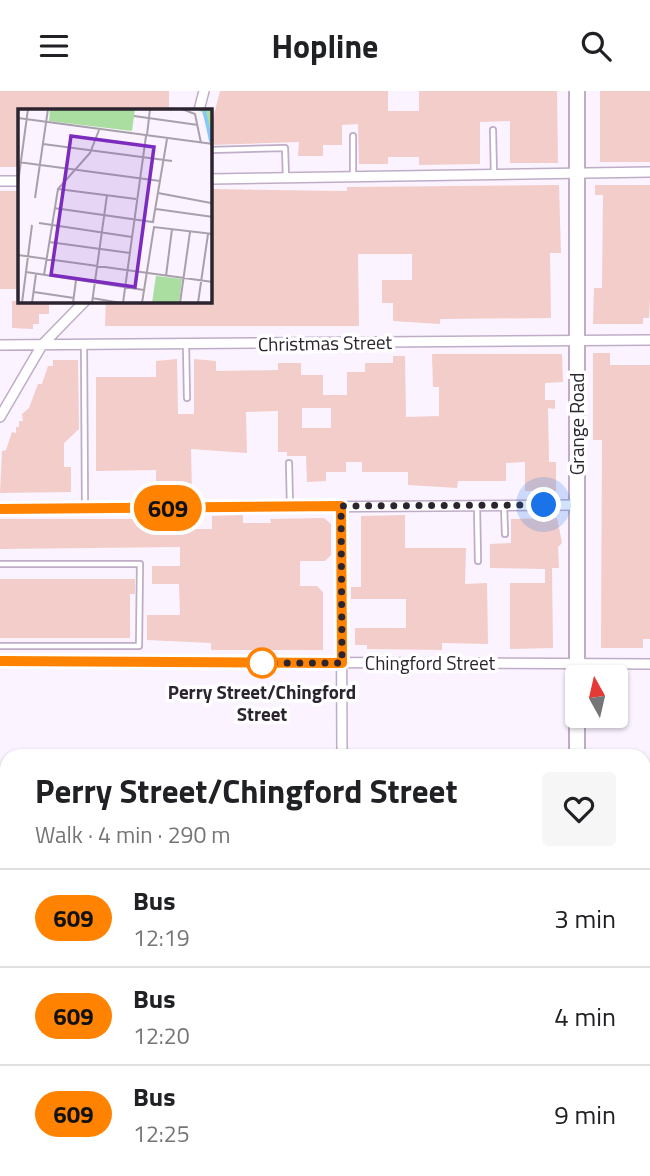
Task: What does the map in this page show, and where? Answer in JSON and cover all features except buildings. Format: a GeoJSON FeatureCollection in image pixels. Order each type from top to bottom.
{"type":"FeatureCollection","features":[{"type":"Feature","properties":{"kind":"main road","name":"Grange Road"},"geometry":{"type":"LineString","coordinates":[[577,91],[577,749]]}},
{"type":"Feature","properties":{"kind":"street"},"geometry":{"type":"LineString","coordinates":[[199,109],[204,91]]}},
{"type":"Feature","properties":{"kind":"street"},"geometry":{"type":"LineString","coordinates":[[212,179],[494,177],[650,172]]}},
{"type":"Feature","properties":{"kind":"street"},"geometry":{"type":"LineString","coordinates":[[0,181],[18,181]]}},
{"type":"Feature","properties":{"kind":"street"},"geometry":{"type":"LineString","coordinates":[[0,417],[43,345],[83,303]]}},
{"type":"Feature","properties":{"kind":"street","name":"Christmas Street"},"geometry":{"type":"LineString","coordinates":[[0,345],[650,340]]}},
{"type":"Feature","properties":{"kind":"street"},"geometry":{"type":"LineString","coordinates":[[0,509],[577,505]]}},
{"type":"Feature","properties":{"kind":"street"},"geometry":{"type":"LineString","coordinates":[[341,506],[342,749]]}},
{"type":"Feature","properties":{"kind":"street","name":"Chingford Street"},"geometry":{"type":"LineString","coordinates":[[0,661],[650,664]]}},
{"type":"Feature","properties":{"kind":"lane"},"geometry":{"type":"LineString","coordinates":[[493,130],[494,177]]}},
{"type":"Feature","properties":{"kind":"lane"},"geometry":{"type":"LineString","coordinates":[[353,136],[353,178]]}},
{"type":"Feature","properties":{"kind":"lane"},"geometry":{"type":"LineString","coordinates":[[212,150],[285,148],[286,179]]}},
{"type":"Feature","properties":{"kind":"lane"},"geometry":{"type":"LineString","coordinates":[[186,345],[187,398]]}},
{"type":"Feature","properties":{"kind":"lane"},"geometry":{"type":"LineString","coordinates":[[84,346],[85,508]]}},
{"type":"Feature","properties":{"kind":"lane"},"geometry":{"type":"LineString","coordinates":[[289,463],[290,507]]}},
{"type":"Feature","properties":{"kind":"lane"},"geometry":{"type":"LineString","coordinates":[[477,505],[478,561]]}},
{"type":"Feature","properties":{"kind":"lane"},"geometry":{"type":"LineString","coordinates":[[505,505],[505,534]]}},
{"type":"Feature","properties":{"kind":"lane"},"geometry":{"type":"LineString","coordinates":[[0,564],[140,564],[139,646],[0,646]]}},
{"type":"Feature","properties":{"kind":"bus line","name":"609"},"geometry":{"type":"LineString","coordinates":[[0,509],[341,506],[342,663],[0,661]]}},
{"type":"Feature","properties":{"kind":"place","name":"Perry Street/Chingford Street"},"geometry":{"type":"Point","coordinates":[262,663]}},
{"type":"Feature","properties":{"kind":"route"},"geometry":{"type":"LineString","coordinates":[[262,663],[342,663],[341,506],[544,505]]}}]}
